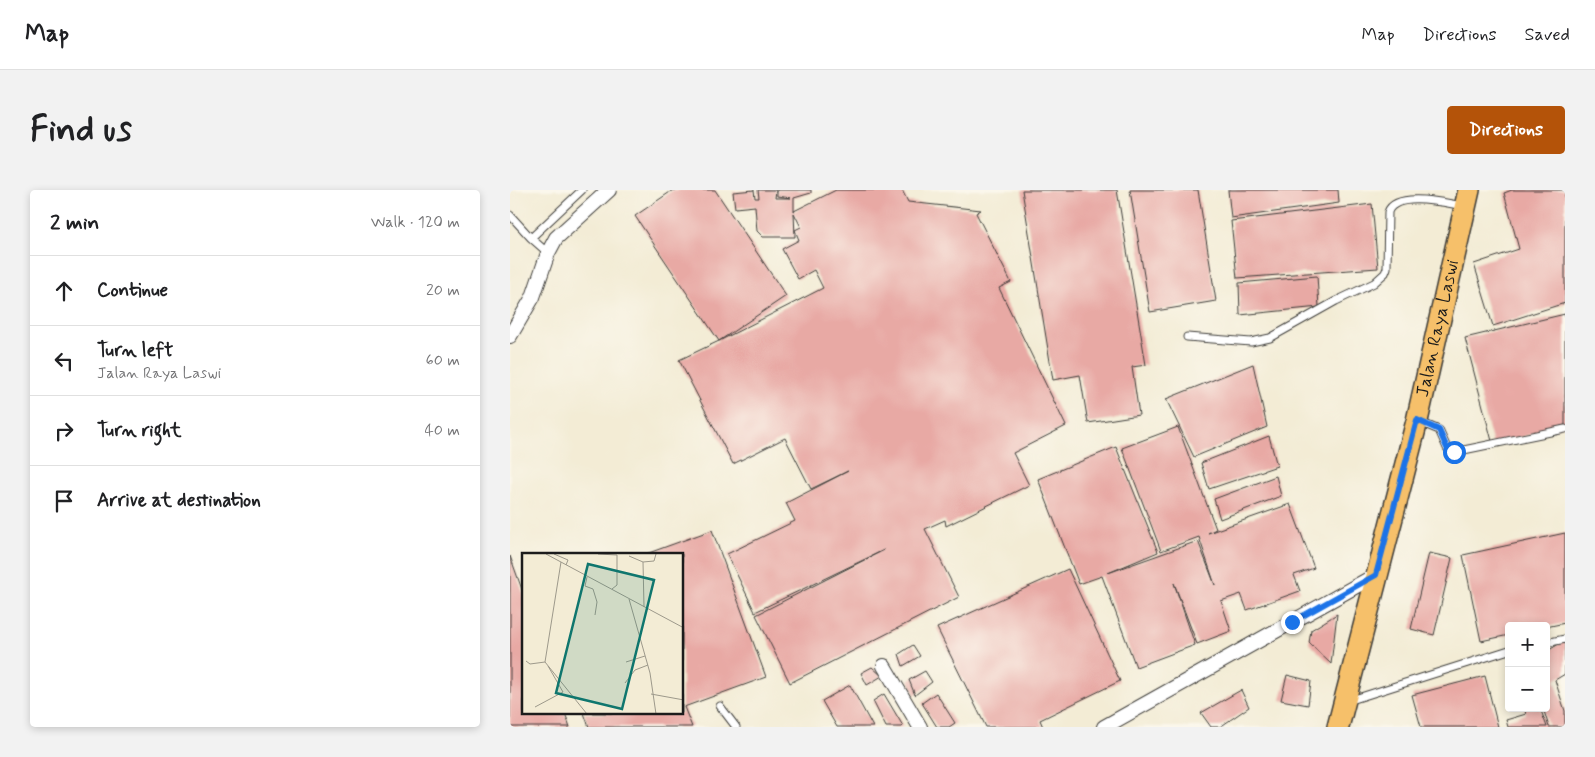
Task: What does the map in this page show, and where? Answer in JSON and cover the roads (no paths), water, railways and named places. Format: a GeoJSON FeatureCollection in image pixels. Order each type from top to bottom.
{"type":"FeatureCollection","features":[{"type":"Feature","properties":{"kind":"main road","name":"Jalan Raya Laswi"},"geometry":{"type":"LineString","coordinates":[[1338,727],[1417,420],[1467,198]]}},
{"type":"Feature","properties":{"kind":"street"},"geometry":{"type":"LineString","coordinates":[[510,336],[533,297],[548,253],[566,228],[609,190]]}},
{"type":"Feature","properties":{"kind":"street"},"geometry":{"type":"LineString","coordinates":[[1104,727],[1376,575]]}},
{"type":"Feature","properties":{"kind":"street"},"geometry":{"type":"LineString","coordinates":[[884,666],[920,727]]}},
{"type":"Feature","properties":{"kind":"lane"},"geometry":{"type":"LineString","coordinates":[[531,238],[582,190]]}},
{"type":"Feature","properties":{"kind":"lane"},"geometry":{"type":"LineString","coordinates":[[1187,338],[1251,342],[1286,330],[1336,301],[1374,283],[1384,273],[1387,268],[1388,212],[1392,205],[1404,200],[1467,198]]}},
{"type":"Feature","properties":{"kind":"lane"},"geometry":{"type":"LineString","coordinates":[[510,216],[548,253]]}},
{"type":"Feature","properties":{"kind":"lane"},"geometry":{"type":"LineString","coordinates":[[1417,420],[1439,430],[1447,448],[1454,452],[1565,429]]}},
{"type":"Feature","properties":{"kind":"lane"},"geometry":{"type":"LineString","coordinates":[[1550,642],[1565,639]]}},
{"type":"Feature","properties":{"kind":"lane"},"geometry":{"type":"LineString","coordinates":[[1345,702],[1505,651]]}},
{"type":"Feature","properties":{"kind":"lane"},"geometry":{"type":"LineString","coordinates":[[720,706],[736,727]]}}]}
